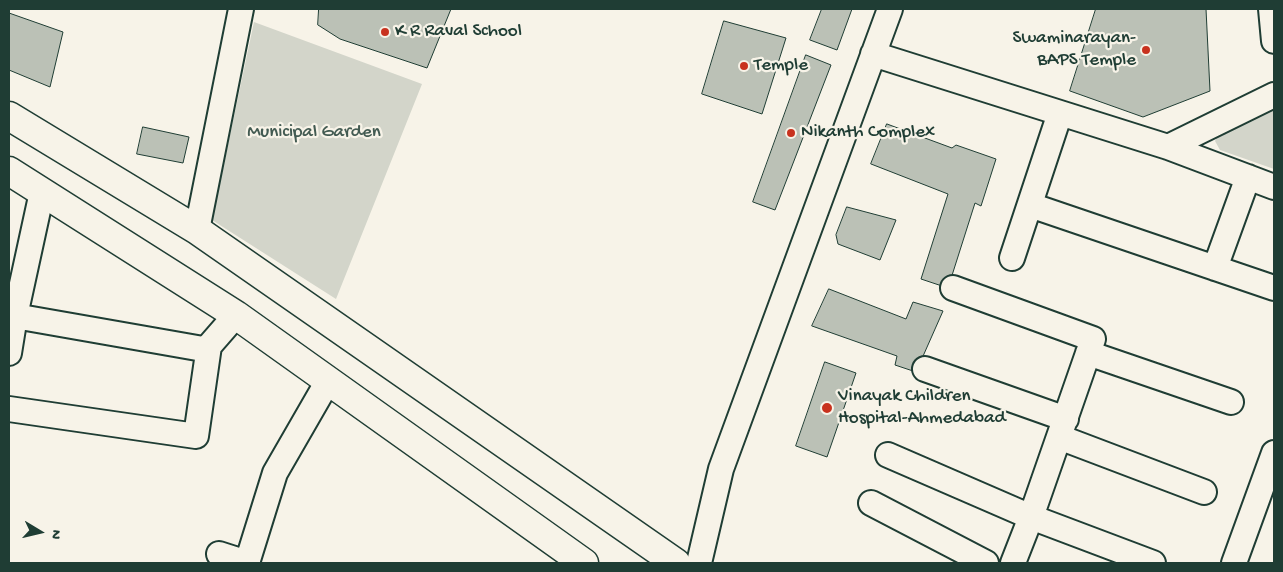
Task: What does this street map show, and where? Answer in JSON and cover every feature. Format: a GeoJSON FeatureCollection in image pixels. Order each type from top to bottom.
{"type":"FeatureCollection","features":[{"type":"Feature","properties":{"kind":"main road"},"geometry":{"type":"LineString","coordinates":[[9,116],[197,230],[676,563]]}},
{"type":"Feature","properties":{"kind":"main road"},"geometry":{"type":"LineString","coordinates":[[9,171],[236,315],[584,563]]}},
{"type":"Feature","properties":{"kind":"street"},"geometry":{"type":"LineString","coordinates":[[197,230],[241,9]]}},
{"type":"Feature","properties":{"kind":"street"},"geometry":{"type":"LineString","coordinates":[[699,563],[721,469],[890,9]]}},
{"type":"Feature","properties":{"kind":"street"},"geometry":{"type":"LineString","coordinates":[[1271,9],[1274,41]]}},
{"type":"Feature","properties":{"kind":"street"},"geometry":{"type":"LineString","coordinates":[[873,54],[1168,147],[1274,187]]}},
{"type":"Feature","properties":{"kind":"street"},"geometry":{"type":"LineString","coordinates":[[1168,147],[1274,95]]}},
{"type":"Feature","properties":{"kind":"street"},"geometry":{"type":"LineString","coordinates":[[1012,258],[1060,113]]}},
{"type":"Feature","properties":{"kind":"street"},"geometry":{"type":"LineString","coordinates":[[1215,268],[1248,177]]}},
{"type":"Feature","properties":{"kind":"street"},"geometry":{"type":"LineString","coordinates":[[9,354],[12,316],[42,192]]}},
{"type":"Feature","properties":{"kind":"street"},"geometry":{"type":"LineString","coordinates":[[1030,205],[1274,288]]}},
{"type":"Feature","properties":{"kind":"street"},"geometry":{"type":"LineString","coordinates":[[952,288],[1093,339],[1013,563]]}},
{"type":"Feature","properties":{"kind":"street"},"geometry":{"type":"LineString","coordinates":[[12,316],[203,349],[209,346],[236,315]]}},
{"type":"Feature","properties":{"kind":"street"},"geometry":{"type":"LineString","coordinates":[[9,409],[196,436],[209,346]]}},
{"type":"Feature","properties":{"kind":"street"},"geometry":{"type":"LineString","coordinates":[[1088,353],[1231,402]]}},
{"type":"Feature","properties":{"kind":"street"},"geometry":{"type":"LineString","coordinates":[[925,369],[1204,492]]}},
{"type":"Feature","properties":{"kind":"street"},"geometry":{"type":"LineString","coordinates":[[219,554],[247,563],[275,473],[328,381]]}},
{"type":"Feature","properties":{"kind":"street"},"geometry":{"type":"LineString","coordinates":[[1234,563],[1274,453]]}},
{"type":"Feature","properties":{"kind":"street"},"geometry":{"type":"LineString","coordinates":[[888,455],[1031,517],[1153,563]]}},
{"type":"Feature","properties":{"kind":"street"},"geometry":{"type":"LineString","coordinates":[[871,503],[986,563]]}},
{"type":"Feature","properties":{"kind":"green space","name":"Municipal Garden"},"geometry":{"type":"Polygon","coordinates":[[[254,22],[422,84],[336,299],[212,220],[254,22]]]}},
{"type":"Feature","properties":{"kind":"green space"},"geometry":{"type":"Polygon","coordinates":[[[1274,105],[1274,169],[1220,150],[1215,141],[1220,132],[1274,105]]]}},
{"type":"Feature","properties":{"kind":"building","name":"K R Raval School"},"geometry":{"type":"Polygon","coordinates":[[[319,9],[451,9],[427,68],[340,39],[318,25],[319,9]]]}},
{"type":"Feature","properties":{"kind":"building"},"geometry":{"type":"Polygon","coordinates":[[[822,9],[852,9],[837,50],[810,40],[822,9]]]}},
{"type":"Feature","properties":{"kind":"building","name":"Swaminarayan- BAPS Temple"},"geometry":{"type":"Polygon","coordinates":[[[1096,9],[1206,9],[1210,91],[1143,117],[1070,91],[1096,9]]]}},
{"type":"Feature","properties":{"kind":"building"},"geometry":{"type":"Polygon","coordinates":[[[9,13],[63,32],[50,87],[9,70],[9,13]]]}},
{"type":"Feature","properties":{"kind":"building","name":"Temple"},"geometry":{"type":"Polygon","coordinates":[[[724,21],[786,38],[762,114],[702,94],[724,21]]]}},
{"type":"Feature","properties":{"kind":"building","name":"Nikanth Complex"},"geometry":{"type":"Polygon","coordinates":[[[806,55],[831,65],[775,210],[753,202],[806,55]]]}},
{"type":"Feature","properties":{"kind":"building"},"geometry":{"type":"Polygon","coordinates":[[[887,124],[952,148],[956,145],[996,159],[981,206],[975,203],[948,288],[921,279],[948,194],[871,164],[887,124]]]}},
{"type":"Feature","properties":{"kind":"building"},"geometry":{"type":"Polygon","coordinates":[[[143,127],[189,137],[183,163],[137,154],[143,127]]]}},
{"type":"Feature","properties":{"kind":"building"},"geometry":{"type":"Polygon","coordinates":[[[847,207],[896,220],[880,260],[838,244],[836,235],[847,207]]]}},
{"type":"Feature","properties":{"kind":"building"},"geometry":{"type":"Polygon","coordinates":[[[829,289],[906,319],[913,302],[943,311],[916,372],[895,365],[897,356],[812,326],[829,289]]]}},
{"type":"Feature","properties":{"kind":"building"},"geometry":{"type":"Polygon","coordinates":[[[825,362],[856,373],[827,457],[796,446],[825,362]]]}},
{"type":"Feature","properties":{"kind":"place","name":"K R Raval School"},"geometry":{"type":"Point","coordinates":[385,32]}},
{"type":"Feature","properties":{"kind":"place","name":"Swaminarayan- BAPS Temple"},"geometry":{"type":"Point","coordinates":[1146,50]}},
{"type":"Feature","properties":{"kind":"place","name":"Temple"},"geometry":{"type":"Point","coordinates":[744,66]}},
{"type":"Feature","properties":{"kind":"place","name":"Nikanth Complex"},"geometry":{"type":"Point","coordinates":[791,133]}},
{"type":"Feature","properties":{"kind":"place","name":"Vinayak Children Hospital-Ahmedabad"},"geometry":{"type":"Point","coordinates":[827,408]}}]}
